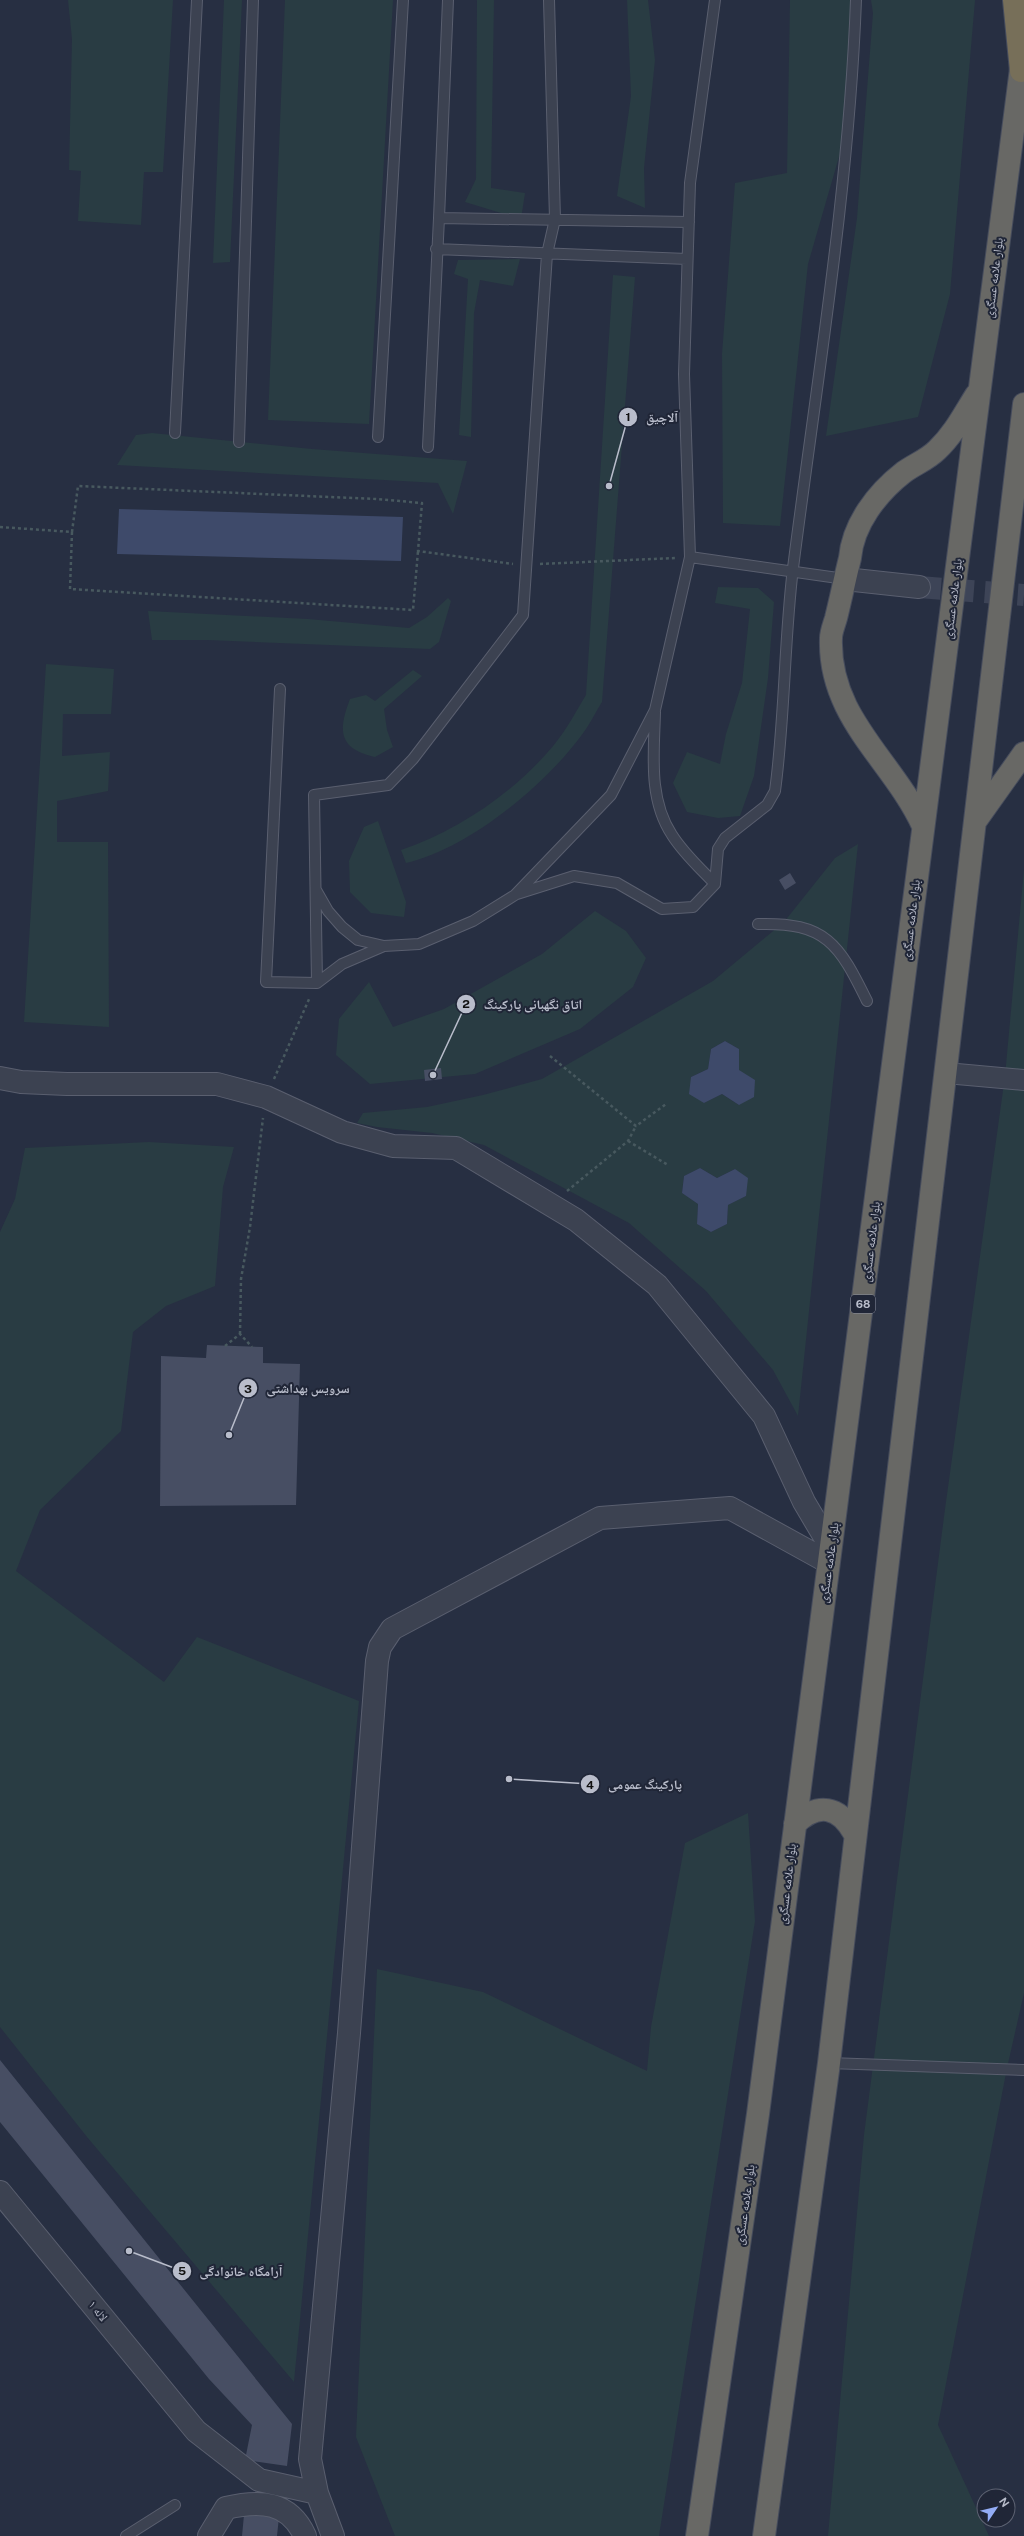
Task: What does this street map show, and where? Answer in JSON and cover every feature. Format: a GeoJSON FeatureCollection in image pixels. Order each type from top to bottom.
{"type":"FeatureCollection","features":[{"type":"Feature","properties":{"kind":"highway"},"geometry":{"type":"LineString","coordinates":[[1014,0],[1021,71]]}},
{"type":"Feature","properties":{"kind":"highway","name":"بلوار علامه عسگری"},"geometry":{"type":"LineString","coordinates":[[697,2536],[758,2114],[1024,41]]}},
{"type":"Feature","properties":{"kind":"highway"},"geometry":{"type":"LineString","coordinates":[[923,826],[911,800],[871,747],[844,706],[833,676],[830,637],[845,579],[851,545],[868,507],[904,472],[937,450],[952,433],[980,389]]}},
{"type":"Feature","properties":{"kind":"highway"},"geometry":{"type":"LineString","coordinates":[[765,2536],[770,2487],[829,2063],[854,1833],[946,1073],[1024,404]]}},
{"type":"Feature","properties":{"kind":"highway"},"geometry":{"type":"LineString","coordinates":[[975,822],[1024,753]]}},
{"type":"Feature","properties":{"kind":"highway"},"geometry":{"type":"LineString","coordinates":[[795,1824],[806,1814],[820,1809],[835,1812],[847,1820],[854,1833]]}},
{"type":"Feature","properties":{"kind":"street"},"geometry":{"type":"LineString","coordinates":[[845,579],[919,587]]}},
{"type":"Feature","properties":{"kind":"street"},"geometry":{"type":"LineString","coordinates":[[946,1073],[1024,1080]]}},
{"type":"Feature","properties":{"kind":"street"},"geometry":{"type":"LineString","coordinates":[[0,1078],[67,1084],[218,1084],[266,1097],[342,1132],[393,1146],[456,1148],[576,1220],[657,1285],[764,1416],[829,1554]]}},
{"type":"Feature","properties":{"kind":"street"},"geometry":{"type":"LineString","coordinates":[[333,2536],[317,2493],[310,2459],[349,2032],[377,1661],[380,1647],[392,1629],[600,1518],[730,1508],[829,1554]]}},
{"type":"Feature","properties":{"kind":"street","name":"لاله ۱"},"geometry":{"type":"LineString","coordinates":[[0,2192],[196,2431],[259,2480],[317,2493]]}},
{"type":"Feature","properties":{"kind":"street"},"geometry":{"type":"LineString","coordinates":[[209,2536],[226,2508],[250,2502],[277,2507],[298,2520],[305,2536]]}},
{"type":"Feature","properties":{"kind":"lane"},"geometry":{"type":"LineString","coordinates":[[176,433],[197,0]]}},
{"type":"Feature","properties":{"kind":"lane"},"geometry":{"type":"LineString","coordinates":[[239,442],[253,0]]}},
{"type":"Feature","properties":{"kind":"lane"},"geometry":{"type":"LineString","coordinates":[[378,437],[402,0]]}},
{"type":"Feature","properties":{"kind":"lane"},"geometry":{"type":"LineString","coordinates":[[428,447],[448,0]]}},
{"type":"Feature","properties":{"kind":"lane"},"geometry":{"type":"LineString","coordinates":[[317,984],[314,794],[388,785],[414,759],[523,614],[547,254],[556,219],[549,0]]}},
{"type":"Feature","properties":{"kind":"lane"},"geometry":{"type":"LineString","coordinates":[[715,0],[690,183],[684,374],[690,557],[655,710],[654,775],[658,804],[675,840],[715,884]]}},
{"type":"Feature","properties":{"kind":"lane"},"geometry":{"type":"LineString","coordinates":[[316,890],[328,911],[342,927],[358,940],[384,946],[419,944],[473,921],[515,895],[574,876],[616,883],[662,909],[694,907],[715,884],[718,849],[725,838],[767,805],[775,791],[793,572],[840,205],[853,83],[856,0]]}},
{"type":"Feature","properties":{"kind":"lane"},"geometry":{"type":"LineString","coordinates":[[439,218],[689,222]]}},
{"type":"Feature","properties":{"kind":"lane"},"geometry":{"type":"LineString","coordinates":[[436,250],[687,259]]}},
{"type":"Feature","properties":{"kind":"lane"},"geometry":{"type":"LineString","coordinates":[[690,557],[845,579]]}},
{"type":"Feature","properties":{"kind":"lane"},"geometry":{"type":"LineString","coordinates":[[280,689],[266,982],[317,984],[342,964],[384,946]]}},
{"type":"Feature","properties":{"kind":"lane"},"geometry":{"type":"LineString","coordinates":[[515,895],[611,795],[655,710]]}},
{"type":"Feature","properties":{"kind":"lane"},"geometry":{"type":"LineString","coordinates":[[758,924],[798,925],[819,934],[834,945],[847,962],[867,1001]]}},
{"type":"Feature","properties":{"kind":"lane"},"geometry":{"type":"LineString","coordinates":[[829,2063],[1024,2070]]}},
{"type":"Feature","properties":{"kind":"lane"},"geometry":{"type":"LineString","coordinates":[[126,2536],[175,2505]]}},
{"type":"Feature","properties":{"kind":"path"},"geometry":{"type":"LineString","coordinates":[[78,486],[376,499],[422,503],[418,551],[412,610],[70,589],[72,532],[78,486]]}},
{"type":"Feature","properties":{"kind":"path"},"geometry":{"type":"LineString","coordinates":[[0,527],[72,532]]}},
{"type":"Feature","properties":{"kind":"path"},"geometry":{"type":"LineString","coordinates":[[418,551],[526,565],[690,557]]}},
{"type":"Feature","properties":{"kind":"path"},"geometry":{"type":"LineString","coordinates":[[252,1347],[240,1334],[241,1279],[250,1227],[266,1097],[317,984]]}},
{"type":"Feature","properties":{"kind":"path"},"geometry":{"type":"LineString","coordinates":[[550,1056],[636,1126]]}},
{"type":"Feature","properties":{"kind":"path"},"geometry":{"type":"LineString","coordinates":[[549,1205],[628,1141],[636,1126],[666,1104]]}},
{"type":"Feature","properties":{"kind":"path"},"geometry":{"type":"LineString","coordinates":[[628,1141],[668,1165]]}},
{"type":"Feature","properties":{"kind":"path"},"geometry":{"type":"LineString","coordinates":[[225,1346],[240,1334]]}},
{"type":"Feature","properties":{"kind":"shaded area"},"geometry":{"type":"Polygon","coordinates":[[[68,0],[173,0],[163,172],[144,172],[141,225],[78,221],[81,171],[69,170],[72,39],[68,0]]]}},
{"type":"Feature","properties":{"kind":"shaded area"},"geometry":{"type":"Polygon","coordinates":[[[224,0],[242,0],[230,262],[213,263],[224,0]]]}},
{"type":"Feature","properties":{"kind":"shaded area"},"geometry":{"type":"Polygon","coordinates":[[[285,0],[393,0],[369,424],[268,420],[285,0]]]}},
{"type":"Feature","properties":{"kind":"shaded area"},"geometry":{"type":"Polygon","coordinates":[[[477,0],[494,0],[491,188],[525,193],[521,219],[465,202],[476,179],[477,0]]]}},
{"type":"Feature","properties":{"kind":"shaded area"},"geometry":{"type":"Polygon","coordinates":[[[627,0],[648,0],[655,60],[644,168],[645,208],[617,196],[631,96],[627,0]]]}},
{"type":"Feature","properties":{"kind":"shaded area"},"geometry":{"type":"Polygon","coordinates":[[[790,0],[852,0],[845,136],[808,264],[780,526],[723,523],[722,354],[735,183],[787,173],[790,0]]]}},
{"type":"Feature","properties":{"kind":"shaded area"},"geometry":{"type":"Polygon","coordinates":[[[871,0],[975,0],[950,294],[918,417],[826,436],[857,218],[873,13],[871,0]]]}},
{"type":"Feature","properties":{"kind":"shaded area"},"geometry":{"type":"Polygon","coordinates":[[[520,259],[513,286],[480,280],[474,313],[471,437],[459,435],[468,279],[454,274],[458,260],[520,259]]]}},
{"type":"Feature","properties":{"kind":"shaded area"},"geometry":{"type":"Polygon","coordinates":[[[613,275],[635,277],[602,702],[584,732],[565,755],[547,775],[503,813],[479,830],[454,844],[430,856],[406,863],[401,850],[461,823],[480,811],[516,784],[532,769],[558,740],[586,695],[613,275]]]}},
{"type":"Feature","properties":{"kind":"shaded area"},"geometry":{"type":"Polygon","coordinates":[[[152,433],[312,449],[467,461],[453,514],[438,483],[117,465],[136,435],[152,433]]]}},
{"type":"Feature","properties":{"kind":"shaded area"},"geometry":{"type":"Polygon","coordinates":[[[718,587],[758,588],[774,602],[768,678],[754,776],[740,816],[718,818],[687,812],[673,783],[687,752],[720,764],[726,734],[742,683],[750,609],[715,603],[718,587]]]}},
{"type":"Feature","properties":{"kind":"shaded area"},"geometry":{"type":"Polygon","coordinates":[[[448,598],[451,601],[439,642],[430,649],[207,640],[152,640],[148,611],[308,619],[409,628],[427,617],[448,598]]]}},
{"type":"Feature","properties":{"kind":"shaded area"},"geometry":{"type":"Polygon","coordinates":[[[46,664],[114,669],[111,714],[63,714],[62,756],[110,752],[108,791],[57,801],[57,842],[108,842],[109,1027],[24,1022],[46,664]]]}},
{"type":"Feature","properties":{"kind":"shaded area"},"geometry":{"type":"Polygon","coordinates":[[[413,670],[422,676],[384,709],[387,730],[393,747],[375,757],[354,749],[344,737],[343,729],[346,710],[350,699],[366,695],[375,701],[413,670]]]}},
{"type":"Feature","properties":{"kind":"shaded area"},"geometry":{"type":"Polygon","coordinates":[[[378,821],[406,902],[404,917],[371,913],[350,892],[349,861],[364,827],[378,821]]]}},
{"type":"Feature","properties":{"kind":"shaded area"},"geometry":{"type":"Polygon","coordinates":[[[858,844],[798,1416],[773,1370],[706,1291],[629,1223],[484,1145],[432,1133],[377,1127],[357,1123],[363,1113],[427,1107],[483,1095],[542,1079],[713,981],[784,922],[835,858],[858,844]],[[725,1041],[711,1049],[708,1069],[691,1077],[704,1103],[722,1094],[739,1105],[739,1049],[725,1041]],[[700,1168],[684,1176],[682,1193],[698,1204],[697,1224],[711,1232],[727,1224],[728,1205],[746,1196],[735,1169],[717,1178],[700,1168]]]}},
{"type":"Feature","properties":{"kind":"shaded area"},"geometry":{"type":"Polygon","coordinates":[[[1024,869],[1024,1993],[1007,2068],[938,2425],[976,2508],[976,2528],[985,2528],[989,2536],[828,2536],[864,2135],[945,1509],[1005,1076],[1024,869]]]}},
{"type":"Feature","properties":{"kind":"shaded area"},"geometry":{"type":"Polygon","coordinates":[[[595,911],[626,931],[646,958],[633,987],[580,1029],[475,1074],[370,1084],[336,1055],[339,1019],[369,982],[393,1027],[444,1009],[542,954],[595,911]]]}},
{"type":"Feature","properties":{"kind":"shaded area"},"geometry":{"type":"Polygon","coordinates":[[[149,1142],[234,1147],[223,1187],[215,1286],[166,1306],[133,1332],[121,1431],[40,1510],[16,1571],[164,1682],[197,1637],[359,1701],[294,2382],[87,2137],[0,2027],[0,1232],[15,1199],[25,1148],[149,1142]]]}},
{"type":"Feature","properties":{"kind":"shaded area"},"geometry":{"type":"Polygon","coordinates":[[[748,1813],[755,1921],[659,2536],[395,2536],[356,2437],[377,1969],[483,1992],[647,2071],[651,2027],[685,1843],[748,1813]]]}},
{"type":"Feature","properties":{"kind":"water"},"geometry":{"type":"Polygon","coordinates":[[[119,509],[403,517],[401,561],[117,554],[119,509]]]}},
{"type":"Feature","properties":{"kind":"water"},"geometry":{"type":"Polygon","coordinates":[[[725,1041],[739,1049],[739,1070],[755,1080],[754,1097],[739,1105],[722,1094],[704,1103],[689,1094],[691,1077],[708,1069],[711,1049],[725,1041]]]}},
{"type":"Feature","properties":{"kind":"water"},"geometry":{"type":"Polygon","coordinates":[[[700,1168],[717,1178],[735,1169],[748,1178],[746,1196],[728,1205],[727,1224],[711,1232],[697,1224],[698,1204],[682,1193],[684,1176],[700,1168]]]}},
{"type":"Feature","properties":{"kind":"building"},"geometry":{"type":"Polygon","coordinates":[[[790,873],[796,883],[785,890],[779,880],[790,873]]]}},
{"type":"Feature","properties":{"kind":"building"},"geometry":{"type":"Polygon","coordinates":[[[441,1068],[442,1079],[425,1081],[424,1070],[441,1068]]]}},
{"type":"Feature","properties":{"kind":"building"},"geometry":{"type":"Polygon","coordinates":[[[207,1345],[263,1347],[263,1363],[300,1364],[296,1505],[160,1506],[161,1356],[206,1358],[207,1345]]]}},
{"type":"Feature","properties":{"kind":"building"},"geometry":{"type":"Polygon","coordinates":[[[0,2060],[292,2424],[287,2466],[245,2460],[252,2425],[209,2379],[0,2122],[0,2060]]]}},
{"type":"Feature","properties":{"kind":"building"},"geometry":{"type":"Polygon","coordinates":[[[244,2515],[279,2517],[277,2536],[242,2536],[244,2515]]]}},
{"type":"Feature","properties":{"kind":"tunnel"},"geometry":{"type":"LineString","coordinates":[[919,587],[1024,595]]}},
{"type":"Feature","properties":{"kind":"place","name":"آلاچیق"},"geometry":{"type":"Point","coordinates":[609,486]}},
{"type":"Feature","properties":{"kind":"place","name":"اتاق نگهبانی پارکینگ"},"geometry":{"type":"Point","coordinates":[433,1075]}},
{"type":"Feature","properties":{"kind":"place","name":"سرویس بهداشتی"},"geometry":{"type":"Point","coordinates":[229,1435]}},
{"type":"Feature","properties":{"kind":"place","name":"پارکینگ عمومی"},"geometry":{"type":"Point","coordinates":[509,1779]}},
{"type":"Feature","properties":{"kind":"place","name":"آرامگاه خانوادگی"},"geometry":{"type":"Point","coordinates":[129,2251]}}]}
